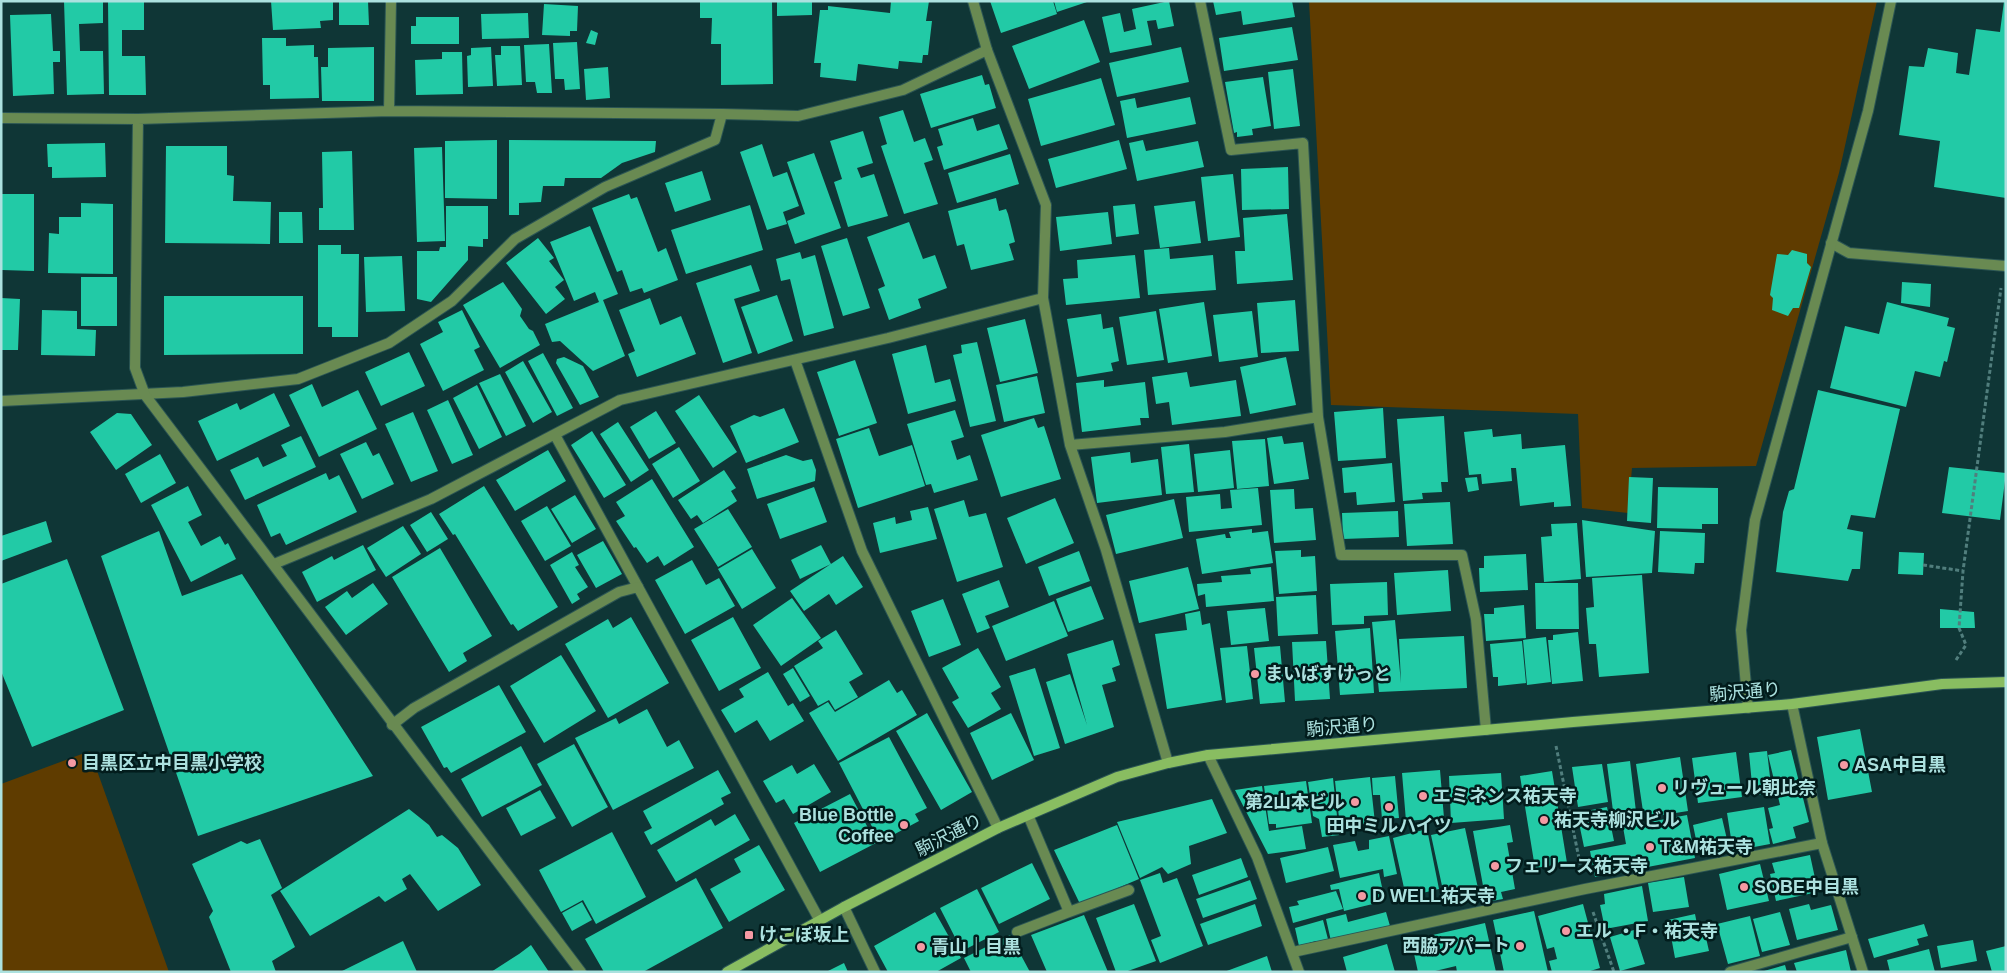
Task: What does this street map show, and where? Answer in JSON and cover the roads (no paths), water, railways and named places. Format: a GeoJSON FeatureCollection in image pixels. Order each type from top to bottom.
{"type":"FeatureCollection","features":[{"type":"Feature","properties":{"kind":"main road","name":"駒沢通り"},"geometry":{"type":"LineString","coordinates":[[727,972],[739,969],[844,907],[998,828],[1117,777],[1168,763],[1208,755],[1792,704],[1942,684],[2006,682]]}},
{"type":"Feature","properties":{"kind":"street"},"geometry":{"type":"LineString","coordinates":[[389,112],[391,1]]}},
{"type":"Feature","properties":{"kind":"street"},"geometry":{"type":"LineString","coordinates":[[973,1],[987,50],[1046,205],[1043,298],[1070,445],[1106,550],[1168,763]]}},
{"type":"Feature","properties":{"kind":"street"},"geometry":{"type":"LineString","coordinates":[[1200,1],[1231,150],[1303,143],[1318,417],[1341,555],[1462,555],[1476,619],[1486,730]]}},
{"type":"Feature","properties":{"kind":"street"},"geometry":{"type":"LineString","coordinates":[[1748,708],[1741,630],[1755,520],[1868,111],[1891,1]]}},
{"type":"Feature","properties":{"kind":"street"},"geometry":{"type":"LineString","coordinates":[[1,118],[138,119],[389,112],[798,116],[903,90],[987,50]]}},
{"type":"Feature","properties":{"kind":"street"},"geometry":{"type":"LineString","coordinates":[[1,401],[145,395],[298,379],[389,343],[452,301],[515,239],[606,187],[715,140],[722,114]]}},
{"type":"Feature","properties":{"kind":"street"},"geometry":{"type":"LineString","coordinates":[[138,119],[135,368],[145,395],[274,564],[392,725],[581,972]]}},
{"type":"Feature","properties":{"kind":"street"},"geometry":{"type":"LineString","coordinates":[[1831,243],[1849,253],[2006,266]]}},
{"type":"Feature","properties":{"kind":"street"},"geometry":{"type":"LineString","coordinates":[[274,564],[431,499],[620,400],[795,360],[1043,298]]}},
{"type":"Feature","properties":{"kind":"street"},"geometry":{"type":"LineString","coordinates":[[795,360],[862,550],[998,828]]}},
{"type":"Feature","properties":{"kind":"street"},"geometry":{"type":"LineString","coordinates":[[1070,445],[1225,432],[1318,417]]}},
{"type":"Feature","properties":{"kind":"street"},"geometry":{"type":"LineString","coordinates":[[555,435],[820,921]]}},
{"type":"Feature","properties":{"kind":"street"},"geometry":{"type":"LineString","coordinates":[[392,725],[414,708],[611,597],[638,587]]}},
{"type":"Feature","properties":{"kind":"street"},"geometry":{"type":"LineString","coordinates":[[1792,704],[1822,843],[1863,972]]}},
{"type":"Feature","properties":{"kind":"street"},"geometry":{"type":"LineString","coordinates":[[1208,755],[1257,857],[1299,972]]}},
{"type":"Feature","properties":{"kind":"street"},"geometry":{"type":"LineString","coordinates":[[1028,815],[1069,912]]}},
{"type":"Feature","properties":{"kind":"street"},"geometry":{"type":"LineString","coordinates":[[1292,952],[1585,889],[1822,843]]}},
{"type":"Feature","properties":{"kind":"street"},"geometry":{"type":"LineString","coordinates":[[1017,932],[1129,890]]}},
{"type":"Feature","properties":{"kind":"street"},"geometry":{"type":"LineString","coordinates":[[844,907],[875,972]]}},
{"type":"Feature","properties":{"kind":"street"},"geometry":{"type":"LineString","coordinates":[[1730,972],[1852,937]]}},
{"type":"Feature","properties":{"kind":"place","name":"まいばすけっと"},"geometry":{"type":"Point","coordinates":[1255,674]}},
{"type":"Feature","properties":{"kind":"place","name":"目黒区立中目黒小学校"},"geometry":{"type":"Point","coordinates":[72,763]}},
{"type":"Feature","properties":{"kind":"place","name":"ASA中目黒"},"geometry":{"type":"Point","coordinates":[1844,765]}},
{"type":"Feature","properties":{"kind":"place","name":"リヴュール朝比奈"},"geometry":{"type":"Point","coordinates":[1662,788]}},
{"type":"Feature","properties":{"kind":"place","name":"エミネンス祐天寺"},"geometry":{"type":"Point","coordinates":[1423,796]}},
{"type":"Feature","properties":{"kind":"place","name":"第2山本ビル"},"geometry":{"type":"Point","coordinates":[1355,802]}},
{"type":"Feature","properties":{"kind":"place","name":"田中ミルハイツ"},"geometry":{"type":"Point","coordinates":[1389,807]}},
{"type":"Feature","properties":{"kind":"place","name":"祐天寺柳沢ビル"},"geometry":{"type":"Point","coordinates":[1544,820]}},
{"type":"Feature","properties":{"kind":"place","name":"Blue Bottle Coffee"},"geometry":{"type":"Point","coordinates":[904,825]}},
{"type":"Feature","properties":{"kind":"place","name":"T&M祐天寺"},"geometry":{"type":"Point","coordinates":[1650,847]}},
{"type":"Feature","properties":{"kind":"place","name":"フェリース祐天寺"},"geometry":{"type":"Point","coordinates":[1495,866]}},
{"type":"Feature","properties":{"kind":"place","name":"SOBE中目黒"},"geometry":{"type":"Point","coordinates":[1744,887]}},
{"type":"Feature","properties":{"kind":"place","name":"D WELL祐天寺"},"geometry":{"type":"Point","coordinates":[1362,896]}},
{"type":"Feature","properties":{"kind":"place","name":"エル ・F・祐天寺"},"geometry":{"type":"Point","coordinates":[1566,931]}},
{"type":"Feature","properties":{"kind":"place","name":"けこぼ坂上"},"geometry":{"type":"Point","coordinates":[749,935]}},
{"type":"Feature","properties":{"kind":"place","name":"西脇アパート"},"geometry":{"type":"Point","coordinates":[1520,946]}},
{"type":"Feature","properties":{"kind":"place","name":"青山｜目黒"},"geometry":{"type":"Point","coordinates":[921,947]}}]}
